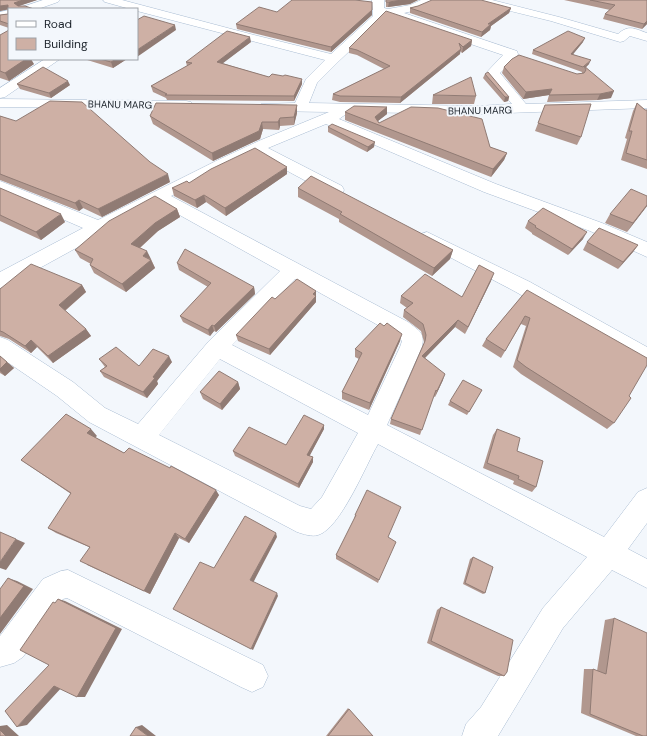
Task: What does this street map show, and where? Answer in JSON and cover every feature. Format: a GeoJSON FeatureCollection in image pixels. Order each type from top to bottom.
{"type":"FeatureCollection","features":[{"type":"Feature","properties":{"kind":"street"},"geometry":{"type":"LineString","coordinates":[[29,8],[54,0]]}},
{"type":"Feature","properties":{"kind":"street"},"geometry":{"type":"LineString","coordinates":[[109,0],[132,8]]}},
{"type":"Feature","properties":{"kind":"street"},"geometry":{"type":"LineString","coordinates":[[378,6],[413,8],[430,0]]}},
{"type":"Feature","properties":{"kind":"street"},"geometry":{"type":"LineString","coordinates":[[478,0],[555,19],[620,38],[628,31],[647,37]]}},
{"type":"Feature","properties":{"kind":"street"},"geometry":{"type":"LineString","coordinates":[[378,6],[526,59]]}},
{"type":"Feature","properties":{"kind":"street"},"geometry":{"type":"LineString","coordinates":[[300,108],[311,82],[334,58],[379,17],[378,6]]}},
{"type":"Feature","properties":{"kind":"street"},"geometry":{"type":"LineString","coordinates":[[138,10],[334,58]]}},
{"type":"Feature","properties":{"kind":"street"},"geometry":{"type":"LineString","coordinates":[[512,54],[493,73],[523,109]]}},
{"type":"Feature","properties":{"kind":"street"},"geometry":{"type":"LineString","coordinates":[[0,94],[52,60]]}},
{"type":"Feature","properties":{"kind":"street","name":"BHANU MARG"},"geometry":{"type":"LineString","coordinates":[[0,103],[199,105]]}},
{"type":"Feature","properties":{"kind":"street","name":"BHANU MARG"},"geometry":{"type":"LineString","coordinates":[[253,107],[471,110],[647,104]]}},
{"type":"Feature","properties":{"kind":"street"},"geometry":{"type":"LineString","coordinates":[[0,281],[158,196],[256,148],[327,119],[348,108]]}},
{"type":"Feature","properties":{"kind":"street"},"geometry":{"type":"LineString","coordinates":[[327,119],[490,188],[596,227],[647,250]]}},
{"type":"Feature","properties":{"kind":"street"},"geometry":{"type":"LineString","coordinates":[[256,148],[350,198]]}},
{"type":"Feature","properties":{"kind":"street"},"geometry":{"type":"LineString","coordinates":[[0,186],[98,227]]}},
{"type":"Feature","properties":{"kind":"street"},"geometry":{"type":"LineString","coordinates":[[0,346],[65,389],[97,415],[297,518],[316,523],[331,506],[373,429],[411,347],[413,338],[401,328],[158,196]]}},
{"type":"Feature","properties":{"kind":"street"},"geometry":{"type":"LineString","coordinates":[[412,230],[523,287],[647,358]]}},
{"type":"Feature","properties":{"kind":"street"},"geometry":{"type":"LineString","coordinates":[[142,438],[217,347],[294,269]]}},
{"type":"Feature","properties":{"kind":"street"},"geometry":{"type":"LineString","coordinates":[[217,347],[647,574]]}},
{"type":"Feature","properties":{"kind":"street"},"geometry":{"type":"LineString","coordinates":[[478,736],[492,718],[553,618],[608,553],[647,501]]}},
{"type":"Feature","properties":{"kind":"street"},"geometry":{"type":"LineString","coordinates":[[0,652],[3,652],[12,646],[54,589],[61,585],[68,584],[252,676]]}},
{"type":"Feature","properties":{"kind":"building"},"geometry":{"type":"Polygon","coordinates":[[[0,0],[23,0],[14,3],[18,6],[31,8],[8,8],[8,5],[0,6],[0,0]]]}},
{"type":"Feature","properties":{"kind":"building"},"geometry":{"type":"Polygon","coordinates":[[[292,0],[355,0],[372,2],[372,10],[331,47],[236,24],[259,7],[277,12],[292,0]]]}},
{"type":"Feature","properties":{"kind":"building"},"geometry":{"type":"Polygon","coordinates":[[[386,0],[402,0],[386,2],[386,0]]]}},
{"type":"Feature","properties":{"kind":"building"},"geometry":{"type":"Polygon","coordinates":[[[432,0],[481,0],[511,8],[488,24],[491,24],[482,32],[410,8],[432,0]]]}},
{"type":"Feature","properties":{"kind":"building"},"geometry":{"type":"Polygon","coordinates":[[[590,0],[647,0],[647,21],[644,24],[605,14],[615,5],[590,0]]]}},
{"type":"Feature","properties":{"kind":"building"},"geometry":{"type":"Polygon","coordinates":[[[386,11],[472,40],[463,47],[459,43],[461,49],[401,97],[340,96],[333,94],[390,66],[357,50],[349,48],[386,11]]]}},
{"type":"Feature","properties":{"kind":"building"},"geometry":{"type":"Polygon","coordinates":[[[8,14],[8,24],[0,21],[0,15],[8,14]]]}},
{"type":"Feature","properties":{"kind":"building"},"geometry":{"type":"Polygon","coordinates":[[[144,16],[175,25],[138,49],[138,19],[144,16]]]}},
{"type":"Feature","properties":{"kind":"building"},"geometry":{"type":"Polygon","coordinates":[[[8,31],[8,60],[24,60],[5,73],[0,71],[0,35],[8,31]]]}},
{"type":"Feature","properties":{"kind":"building"},"geometry":{"type":"Polygon","coordinates":[[[227,31],[250,37],[217,62],[269,77],[272,74],[302,79],[294,96],[165,95],[167,94],[151,86],[192,63],[186,62],[227,31]]]}},
{"type":"Feature","properties":{"kind":"building"},"geometry":{"type":"Polygon","coordinates":[[[568,31],[585,38],[571,54],[591,60],[583,67],[533,50],[568,31]]]}},
{"type":"Feature","properties":{"kind":"building"},"geometry":{"type":"Polygon","coordinates":[[[519,55],[577,74],[584,73],[586,70],[584,66],[614,91],[600,94],[549,95],[552,89],[526,92],[504,67],[512,59],[519,55]]]}},
{"type":"Feature","properties":{"kind":"building"},"geometry":{"type":"Polygon","coordinates":[[[104,60],[114,60],[111,62],[104,60]]]}},
{"type":"Feature","properties":{"kind":"building"},"geometry":{"type":"Polygon","coordinates":[[[43,67],[68,81],[49,93],[17,84],[43,67]]]}},
{"type":"Feature","properties":{"kind":"building"},"geometry":{"type":"Polygon","coordinates":[[[488,72],[509,97],[505,97],[485,74],[488,72]]]}},
{"type":"Feature","properties":{"kind":"building"},"geometry":{"type":"Polygon","coordinates":[[[471,77],[476,96],[433,95],[471,77]]]}},
{"type":"Feature","properties":{"kind":"building"},"geometry":{"type":"Polygon","coordinates":[[[50,101],[82,102],[150,162],[168,174],[98,209],[79,200],[75,203],[0,174],[0,116],[16,121],[50,101]]]}},
{"type":"Feature","properties":{"kind":"building"},"geometry":{"type":"Polygon","coordinates":[[[156,103],[297,105],[294,117],[280,118],[278,122],[262,122],[259,131],[212,153],[150,116],[156,103]]]}},
{"type":"Feature","properties":{"kind":"building"},"geometry":{"type":"Polygon","coordinates":[[[637,103],[647,110],[647,160],[626,153],[632,131],[629,131],[637,103]]]}},
{"type":"Feature","properties":{"kind":"building"},"geometry":{"type":"Polygon","coordinates":[[[591,104],[581,137],[538,123],[545,105],[591,104]]]}},
{"type":"Feature","properties":{"kind":"building"},"geometry":{"type":"Polygon","coordinates":[[[354,106],[387,107],[375,117],[379,123],[411,107],[438,108],[482,119],[490,147],[507,153],[493,169],[345,112],[354,106]]]}},
{"type":"Feature","properties":{"kind":"building"},"geometry":{"type":"Polygon","coordinates":[[[332,124],[375,142],[368,147],[328,127],[332,124]]]}},
{"type":"Feature","properties":{"kind":"building"},"geometry":{"type":"Polygon","coordinates":[[[255,148],[287,167],[225,208],[204,195],[195,200],[172,188],[187,181],[189,183],[211,169],[255,148]]]}},
{"type":"Feature","properties":{"kind":"building"},"geometry":{"type":"Polygon","coordinates":[[[311,176],[453,250],[434,268],[340,214],[342,212],[298,188],[311,176]]]}},
{"type":"Feature","properties":{"kind":"building"},"geometry":{"type":"Polygon","coordinates":[[[0,188],[61,214],[36,232],[0,215],[0,188]]]}},
{"type":"Feature","properties":{"kind":"building"},"geometry":{"type":"Polygon","coordinates":[[[631,189],[647,196],[647,205],[633,223],[610,214],[631,189]]]}},
{"type":"Feature","properties":{"kind":"building"},"geometry":{"type":"Polygon","coordinates":[[[155,196],[177,209],[155,223],[131,244],[147,251],[143,256],[151,260],[122,284],[90,265],[93,259],[75,250],[109,221],[155,196]]]}},
{"type":"Feature","properties":{"kind":"building"},"geometry":{"type":"Polygon","coordinates":[[[543,208],[587,232],[572,249],[535,227],[536,226],[528,221],[543,208]]]}},
{"type":"Feature","properties":{"kind":"building"},"geometry":{"type":"Polygon","coordinates":[[[599,228],[638,245],[623,262],[587,242],[599,228]]]}},
{"type":"Feature","properties":{"kind":"building"},"geometry":{"type":"Polygon","coordinates":[[[185,249],[254,287],[208,330],[180,316],[211,283],[177,263],[185,249]]]}},
{"type":"Feature","properties":{"kind":"building"},"geometry":{"type":"Polygon","coordinates":[[[31,264],[82,285],[59,305],[86,329],[48,356],[31,340],[25,346],[0,331],[0,289],[31,264]]]}},
{"type":"Feature","properties":{"kind":"building"},"geometry":{"type":"Polygon","coordinates":[[[479,265],[494,273],[468,327],[458,320],[422,356],[445,374],[437,391],[436,390],[422,430],[391,419],[425,341],[426,335],[423,324],[404,310],[413,303],[401,296],[425,274],[462,297],[479,265]]]}},
{"type":"Feature","properties":{"kind":"building"},"geometry":{"type":"Polygon","coordinates":[[[297,279],[316,291],[313,294],[316,296],[269,349],[236,335],[272,297],[275,299],[297,279]]]}},
{"type":"Feature","properties":{"kind":"building"},"geometry":{"type":"Polygon","coordinates":[[[527,290],[647,358],[647,365],[629,396],[631,398],[614,423],[517,360],[530,318],[525,316],[505,351],[486,339],[527,290]]]}},
{"type":"Feature","properties":{"kind":"building"},"geometry":{"type":"Polygon","coordinates":[[[380,323],[384,326],[387,323],[402,334],[370,403],[342,392],[362,353],[355,349],[380,323]]]}},
{"type":"Feature","properties":{"kind":"building"},"geometry":{"type":"Polygon","coordinates":[[[116,347],[139,366],[153,349],[169,356],[153,377],[155,378],[143,392],[100,371],[107,366],[99,359],[116,347]]]}},
{"type":"Feature","properties":{"kind":"building"},"geometry":{"type":"Polygon","coordinates":[[[0,356],[7,362],[0,369],[0,356]]]}},
{"type":"Feature","properties":{"kind":"building"},"geometry":{"type":"Polygon","coordinates":[[[219,371],[238,382],[220,404],[200,392],[219,371]]]}},
{"type":"Feature","properties":{"kind":"building"},"geometry":{"type":"Polygon","coordinates":[[[463,380],[482,390],[469,412],[450,401],[463,380]]]}},
{"type":"Feature","properties":{"kind":"building"},"geometry":{"type":"Polygon","coordinates":[[[66,414],[91,429],[87,433],[124,453],[129,448],[170,468],[171,466],[216,490],[185,539],[175,533],[144,591],[80,561],[90,547],[48,528],[71,493],[21,460],[66,414]]]}},
{"type":"Feature","properties":{"kind":"building"},"geometry":{"type":"Polygon","coordinates":[[[304,415],[324,425],[307,455],[313,457],[298,484],[233,451],[249,427],[286,445],[304,415]]]}},
{"type":"Feature","properties":{"kind":"building"},"geometry":{"type":"Polygon","coordinates":[[[497,429],[520,438],[517,451],[543,461],[536,487],[518,479],[519,476],[487,463],[497,429]]]}},
{"type":"Feature","properties":{"kind":"building"},"geometry":{"type":"Polygon","coordinates":[[[367,490],[401,507],[388,537],[396,542],[379,580],[336,555],[367,490]]]}},
{"type":"Feature","properties":{"kind":"building"},"geometry":{"type":"Polygon","coordinates":[[[245,516],[276,533],[250,580],[277,593],[251,649],[173,609],[200,562],[214,568],[245,516]]]}},
{"type":"Feature","properties":{"kind":"building"},"geometry":{"type":"Polygon","coordinates":[[[0,532],[16,539],[0,562],[0,532]]]}},
{"type":"Feature","properties":{"kind":"building"},"geometry":{"type":"Polygon","coordinates":[[[473,557],[493,567],[485,593],[465,583],[473,557]]]}},
{"type":"Feature","properties":{"kind":"building"},"geometry":{"type":"Polygon","coordinates":[[[8,578],[24,586],[0,618],[0,589],[8,578]]]}},
{"type":"Feature","properties":{"kind":"building"},"geometry":{"type":"Polygon","coordinates":[[[58,599],[116,628],[77,697],[54,686],[17,727],[5,711],[49,665],[20,650],[53,602],[55,603],[58,599]]]}},
{"type":"Feature","properties":{"kind":"building"},"geometry":{"type":"Polygon","coordinates":[[[441,607],[513,640],[507,672],[504,676],[431,641],[441,607]]]}},
{"type":"Feature","properties":{"kind":"building"},"geometry":{"type":"Polygon","coordinates":[[[614,618],[647,633],[647,736],[643,736],[590,714],[593,669],[606,674],[614,618]]]}},
{"type":"Feature","properties":{"kind":"building"},"geometry":{"type":"Polygon","coordinates":[[[349,709],[373,736],[328,736],[349,709]]]}},
{"type":"Feature","properties":{"kind":"building"},"geometry":{"type":"Polygon","coordinates":[[[136,727],[148,736],[130,736],[136,727]]]}},
{"type":"Feature","properties":{"kind":"building"},"geometry":{"type":"Polygon","coordinates":[[[0,730],[6,736],[0,736],[0,730]]]}}]}
